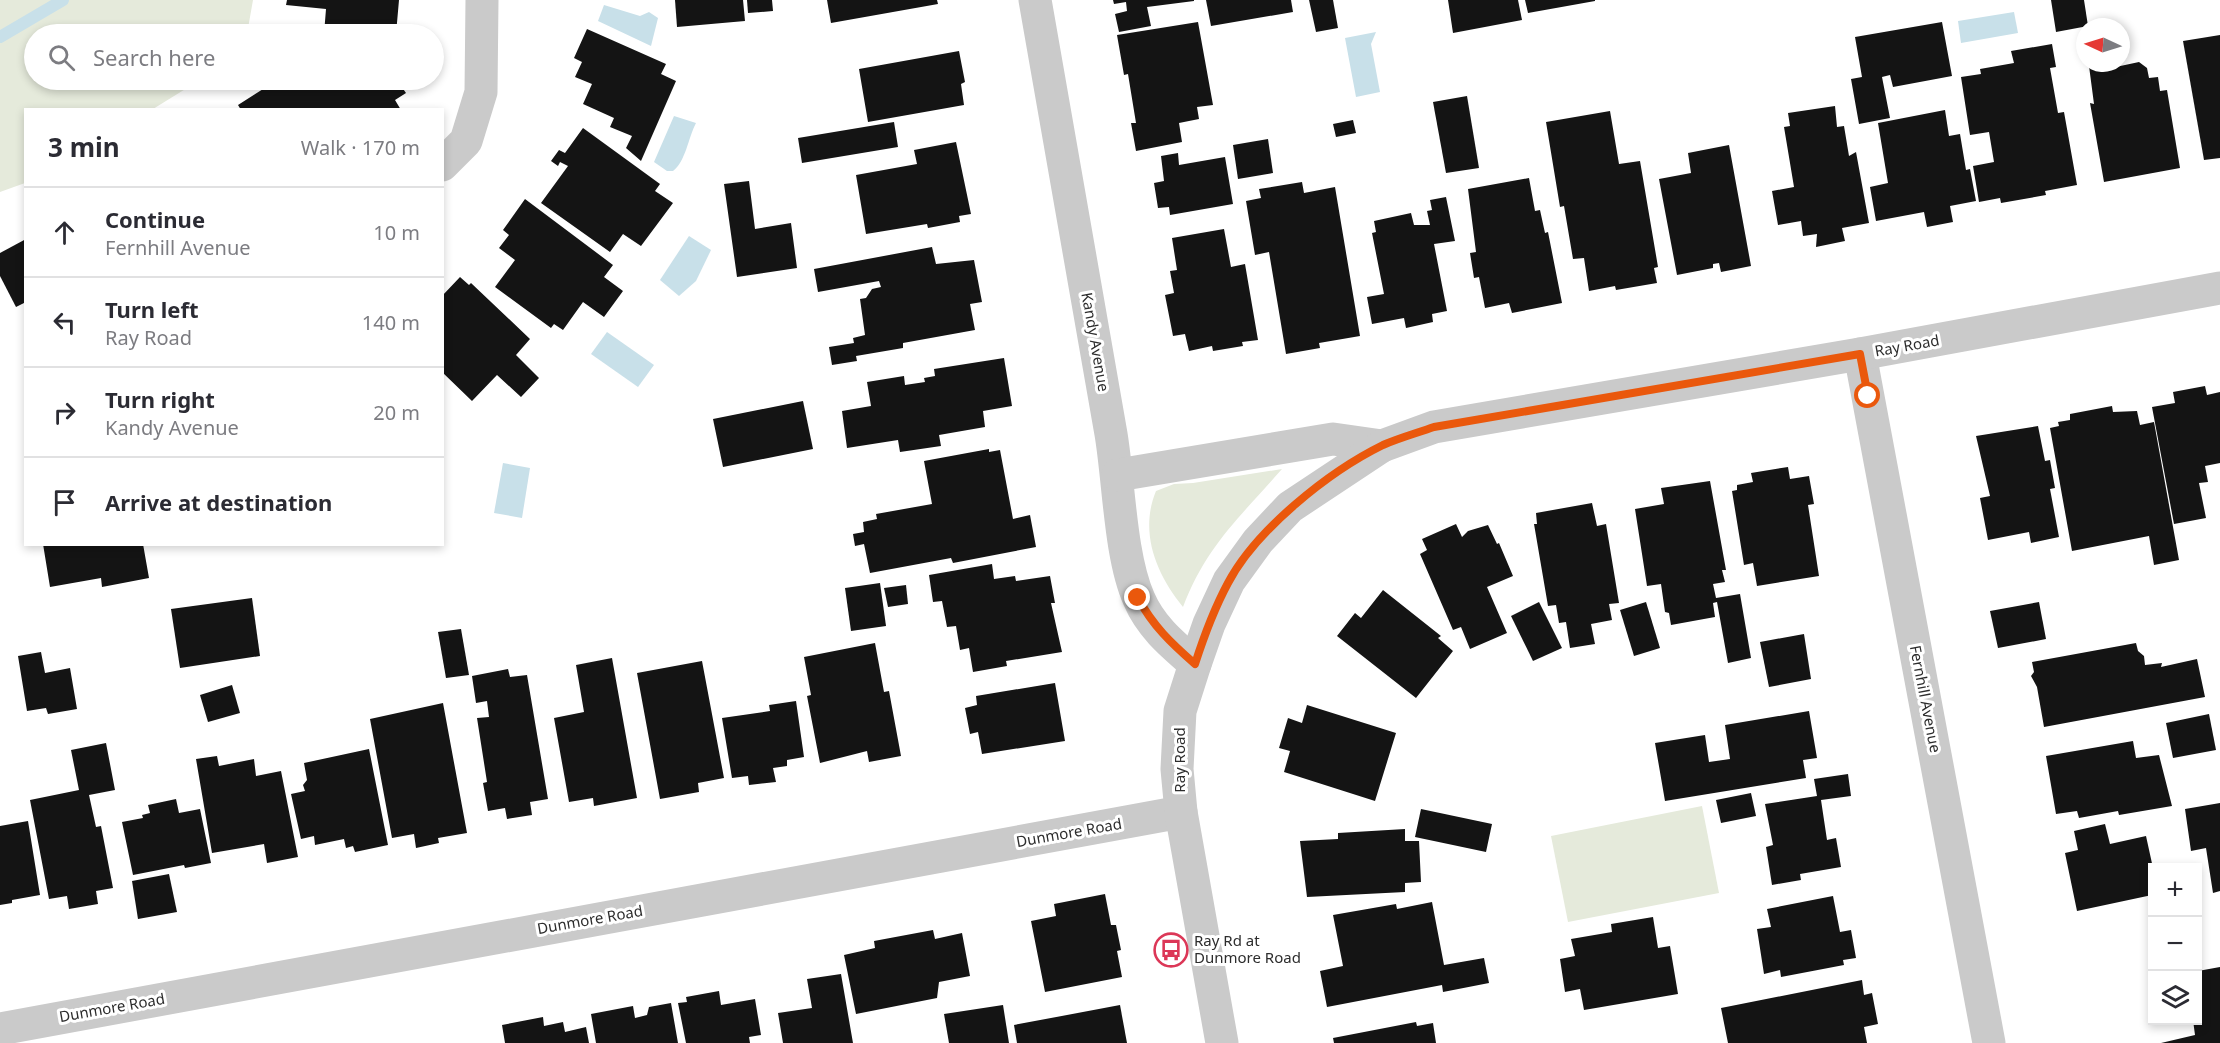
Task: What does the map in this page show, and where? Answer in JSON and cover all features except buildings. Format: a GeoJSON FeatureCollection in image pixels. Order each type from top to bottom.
{"type":"FeatureCollection","features":[{"type":"Feature","properties":{"kind":"street"},"geometry":{"type":"LineString","coordinates":[[444,163],[466,141],[481,92],[482,0]]}},
{"type":"Feature","properties":{"kind":"street","name":"Kandy Avenue"},"geometry":{"type":"LineString","coordinates":[[1035,0],[1118,475],[1129,570],[1138,598],[1151,621],[1165,639],[1195,664]]}},
{"type":"Feature","properties":{"kind":"street","name":"Ray Road"},"geometry":{"type":"LineString","coordinates":[[1222,1043],[1181,812],[1177,739],[1180,711],[1209,624],[1229,582],[1258,541],[1290,507],[1382,446],[1434,427],[1860,354],[2220,288]]}},
{"type":"Feature","properties":{"kind":"street","name":"Fernhill Avenue"},"geometry":{"type":"LineString","coordinates":[[1860,354],[1989,1043]]}},
{"type":"Feature","properties":{"kind":"street","name":"Ray Road"},"geometry":{"type":"LineString","coordinates":[[1118,475],[1333,439],[1382,446]]}},
{"type":"Feature","properties":{"kind":"street","name":"Dunmore Road"},"geometry":{"type":"LineString","coordinates":[[0,1029],[1181,812]]}},
{"type":"Feature","properties":{"kind":"shaded area"},"geometry":{"type":"Polygon","coordinates":[[[0,0],[253,0],[249,24],[24,24],[24,90],[184,90],[155,108],[24,108],[24,183],[0,192],[0,0]]]}},
{"type":"Feature","properties":{"kind":"shaded area"},"geometry":{"type":"Polygon","coordinates":[[[1282,469],[1214,549],[1202,566],[1183,607],[1165,581],[1153,552],[1149,522],[1156,491],[1174,484],[1282,469]]]}},
{"type":"Feature","properties":{"kind":"shaded area"},"geometry":{"type":"Polygon","coordinates":[[[1702,806],[1719,893],[1568,922],[1551,836],[1702,806]]]}},
{"type":"Feature","properties":{"kind":"water"},"geometry":{"type":"Polygon","coordinates":[[[604,5],[640,16],[649,12],[658,18],[651,46],[598,21],[604,5]]]}},
{"type":"Feature","properties":{"kind":"water"},"geometry":{"type":"Polygon","coordinates":[[[2014,12],[2018,33],[1961,43],[1958,21],[2014,12]]]}},
{"type":"Feature","properties":{"kind":"water"},"geometry":{"type":"Polygon","coordinates":[[[1376,32],[1371,44],[1380,92],[1356,97],[1345,38],[1376,32]]]}},
{"type":"Feature","properties":{"kind":"water"},"geometry":{"type":"Polygon","coordinates":[[[674,116],[696,123],[681,161],[673,171],[667,171],[654,162],[674,116]]]}},
{"type":"Feature","properties":{"kind":"water"},"geometry":{"type":"Polygon","coordinates":[[[689,236],[711,250],[696,281],[679,296],[660,280],[689,236]]]}},
{"type":"Feature","properties":{"kind":"water"},"geometry":{"type":"Polygon","coordinates":[[[607,332],[654,365],[638,387],[591,354],[607,332]]]}},
{"type":"Feature","properties":{"kind":"water"},"geometry":{"type":"Polygon","coordinates":[[[503,463],[530,468],[522,518],[494,513],[503,463]]]}},
{"type":"Feature","properties":{"kind":"waterway"},"geometry":{"type":"LineString","coordinates":[[0,37],[63,0]]}},
{"type":"Feature","properties":{"kind":"place","name":"Ray Rd at Dunmore Road"},"geometry":{"type":"Point","coordinates":[1171,950]}},
{"type":"Feature","properties":{"kind":"route"},"geometry":{"type":"LineString","coordinates":[[1138,598],[1165,639],[1195,664],[1209,624],[1229,582],[1258,541],[1290,507],[1382,446],[1434,427],[1860,354],[1868,396]]}}]}
